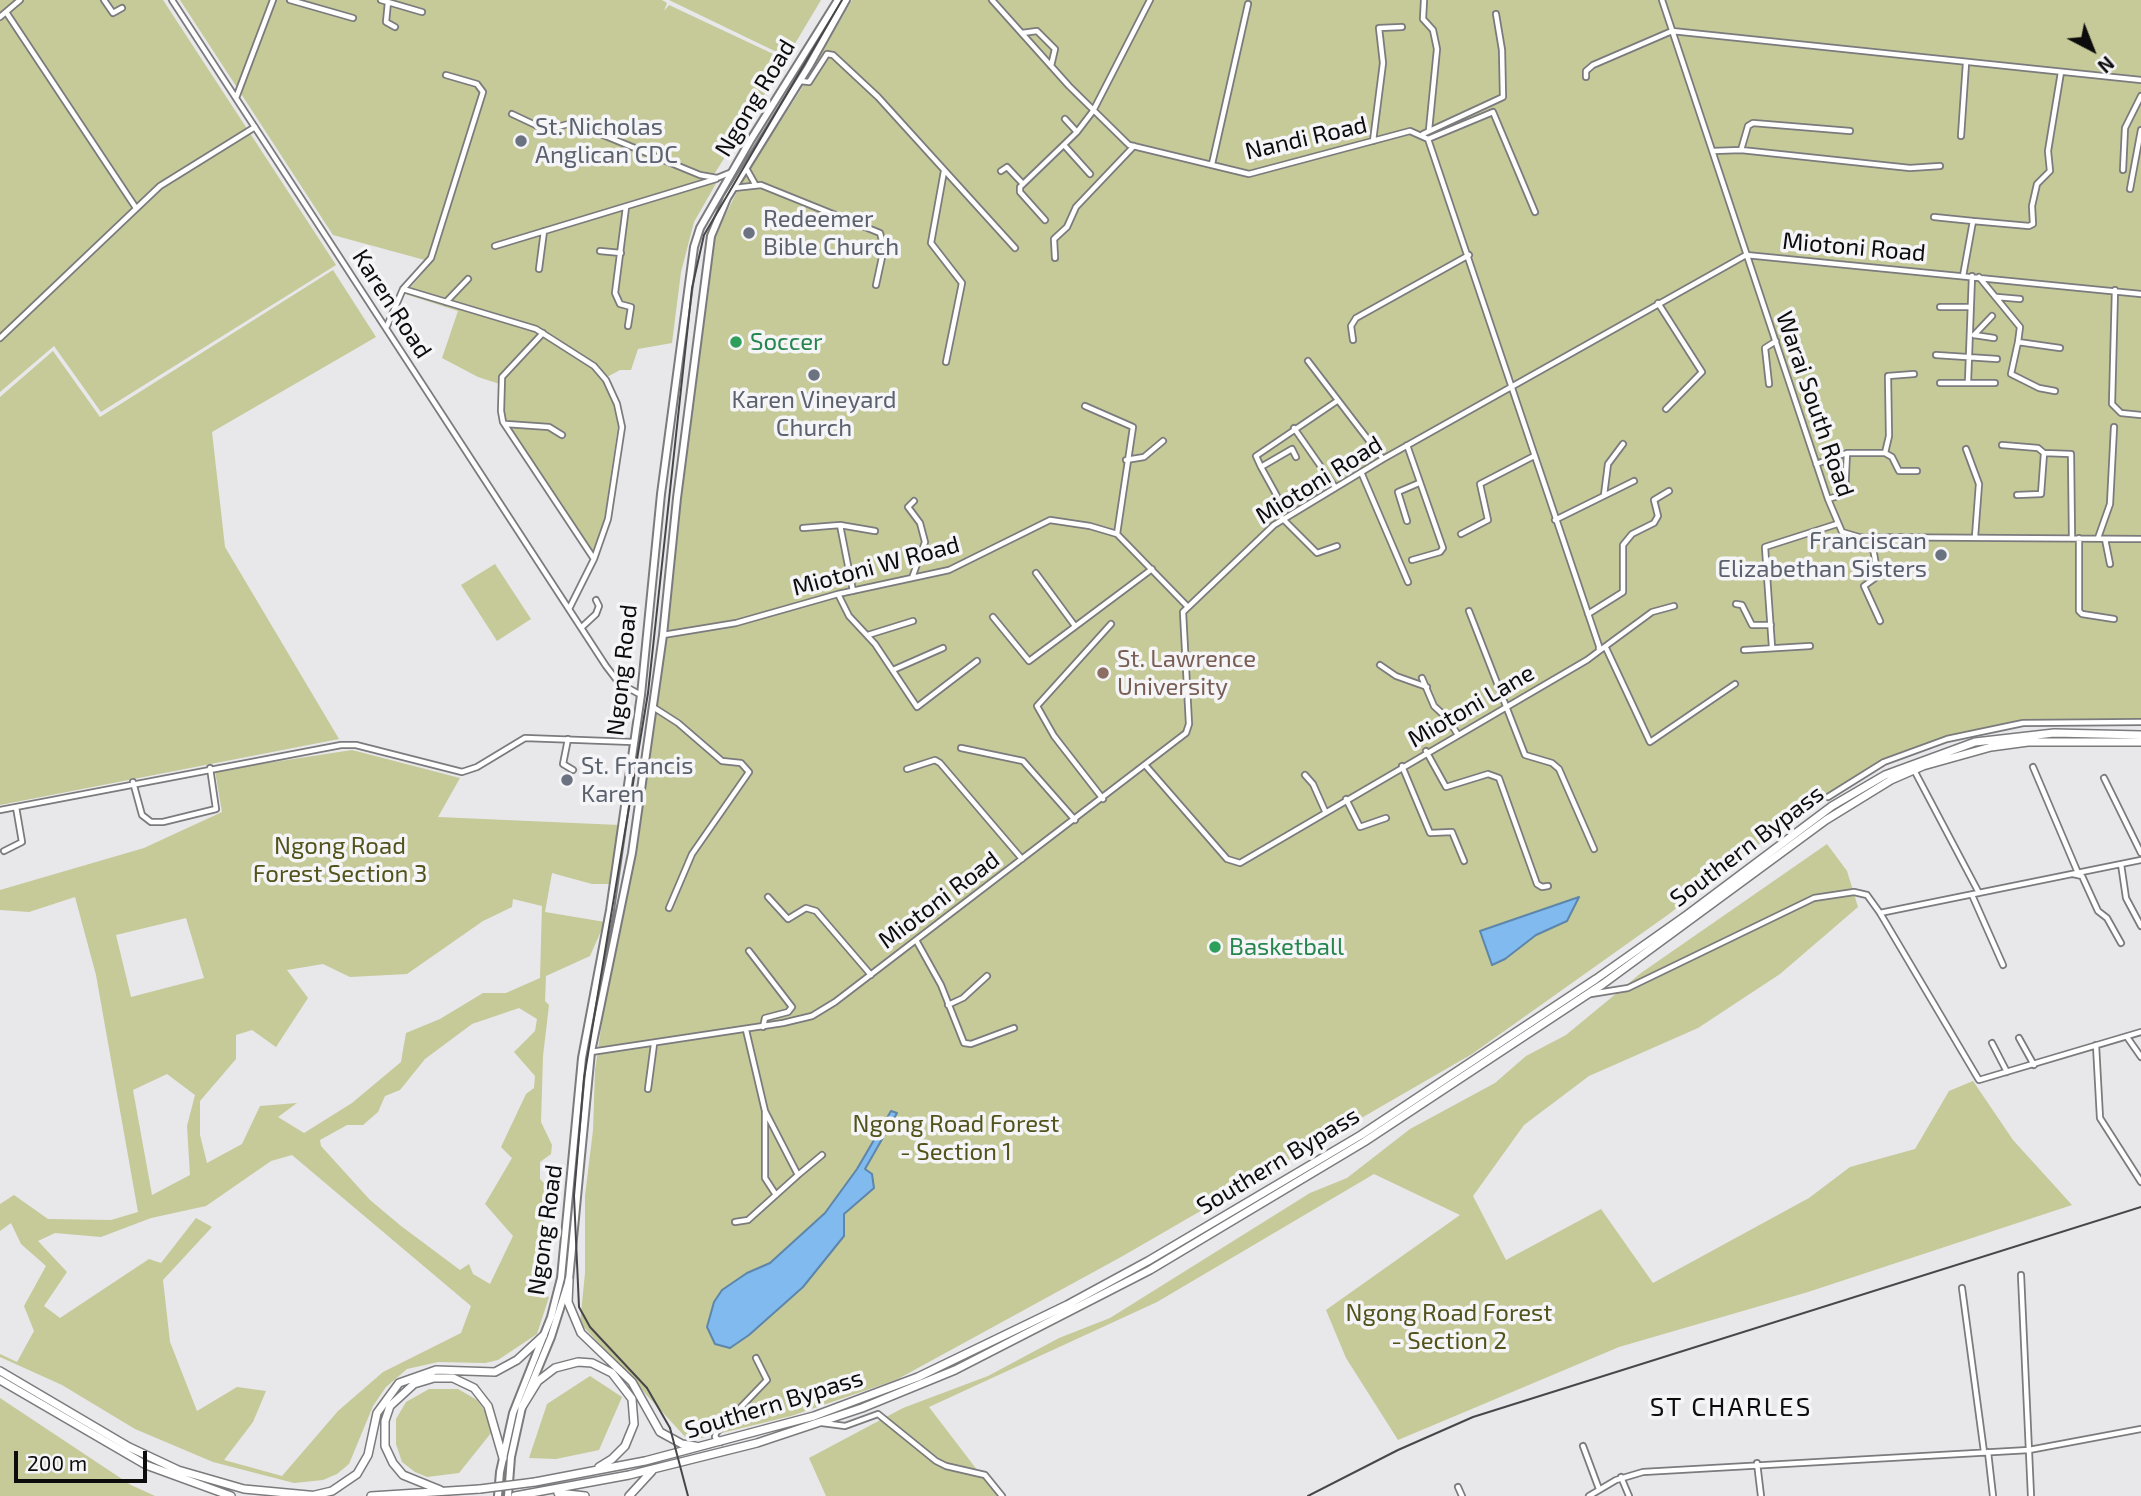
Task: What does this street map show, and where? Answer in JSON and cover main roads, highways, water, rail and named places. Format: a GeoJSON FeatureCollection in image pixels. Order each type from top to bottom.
{"type":"FeatureCollection","features":[{"type":"Feature","properties":{"kind":"highway","name":"Southern Bypass"},"geometry":{"type":"LineString","coordinates":[[371,1496],[481,1489],[535,1482],[706,1446],[814,1416],[918,1377],[1010,1335],[1148,1261],[1361,1135],[1596,979],[1832,806],[1885,775],[1930,757],[1985,741],[2054,733],[2141,735]]}},
{"type":"Feature","properties":{"kind":"highway","name":"Southern Bypass"},"geometry":{"type":"LineString","coordinates":[[515,1496],[656,1469],[820,1423],[955,1370],[1150,1270],[1364,1142],[1587,995],[1849,804],[1914,770],[1954,756],[2028,742],[2141,742]]}},
{"type":"Feature","properties":{"kind":"highway"},"geometry":{"type":"LineString","coordinates":[[569,1280],[568,1302],[576,1325],[632,1382],[654,1424],[667,1437],[682,1444],[706,1446]]}},
{"type":"Feature","properties":{"kind":"highway"},"geometry":{"type":"LineString","coordinates":[[311,1496],[332,1491],[357,1474],[368,1455],[377,1413],[399,1383],[436,1370],[495,1372],[517,1360],[542,1336]]}},
{"type":"Feature","properties":{"kind":"highway"},"geometry":{"type":"LineString","coordinates":[[522,1407],[538,1381],[567,1363],[592,1363],[620,1380],[632,1399],[632,1432],[617,1455],[589,1471]]}},
{"type":"Feature","properties":{"kind":"highway"},"geometry":{"type":"LineString","coordinates":[[0,1371],[129,1447],[170,1467],[233,1487],[319,1496]]}},
{"type":"Feature","properties":{"kind":"highway"},"geometry":{"type":"LineString","coordinates":[[440,1490],[403,1475],[393,1463],[385,1446],[383,1430],[387,1412],[394,1401],[414,1384],[453,1378],[474,1388],[491,1413],[503,1458]]}},
{"type":"Feature","properties":{"kind":"highway"},"geometry":{"type":"LineString","coordinates":[[0,1380],[146,1465],[230,1496]]}},
{"type":"Feature","properties":{"kind":"highway"},"geometry":{"type":"LineString","coordinates":[[629,1496],[656,1469]]}},
{"type":"Feature","properties":{"kind":"highway"},"geometry":{"type":"LineString","coordinates":[[536,1493],[584,1496]]}},
{"type":"Feature","properties":{"kind":"main road","name":"Ngong Road"},"geometry":{"type":"LineString","coordinates":[[508,1496],[511,1457],[522,1407],[551,1337],[569,1280],[591,1052],[636,819],[663,635],[701,300],[711,236],[734,188],[846,0]]}},
{"type":"Feature","properties":{"kind":"main road","name":"Ngong Road"},"geometry":{"type":"LineString","coordinates":[[498,1496],[513,1413],[559,1293],[563,1268],[582,1058],[623,819],[641,695],[646,624],[686,300],[700,228],[750,141],[837,2]]}},
{"type":"Feature","properties":{"kind":"main road"},"geometry":{"type":"LineString","coordinates":[[686,300],[691,309],[699,306],[701,300]]}},
{"type":"Feature","properties":{"kind":"main road"},"geometry":{"type":"LineString","coordinates":[[682,335],[689,328],[697,334]]}},
{"type":"Feature","properties":{"kind":"main road"},"geometry":{"type":"LineString","coordinates":[[623,819],[630,822],[636,819]]}},
{"type":"Feature","properties":{"kind":"water"},"geometry":{"type":"Polygon","coordinates":[[[1579,897],[1567,921],[1536,935],[1505,959],[1492,965],[1480,931],[1579,897]]]}},
{"type":"Feature","properties":{"kind":"water"},"geometry":{"type":"Polygon","coordinates":[[[891,1111],[897,1113],[865,1169],[872,1174],[874,1188],[844,1214],[844,1236],[803,1287],[749,1335],[730,1348],[715,1344],[707,1327],[714,1302],[722,1290],[747,1273],[770,1263],[825,1213],[857,1169],[891,1111]]]}},
{"type":"Feature","properties":{"kind":"tram line"},"geometry":{"type":"LineString","coordinates":[[647,1388],[590,1327],[579,1307],[574,1196],[584,1078],[648,693],[692,288],[704,235],[842,0]]}},
{"type":"Feature","properties":{"kind":"tram line"},"geometry":{"type":"LineString","coordinates":[[670,1428],[688,1496]]}},
{"type":"Feature","properties":{"kind":"railway"},"geometry":{"type":"LineString","coordinates":[[1308,1496],[1398,1450],[1473,1417],[2141,1207]]}},
{"type":"Feature","properties":{"kind":"railway"},"geometry":{"type":"LineString","coordinates":[[647,1388],[670,1428]]}},
{"type":"Feature","properties":{"kind":"place","name":"St. Nicholas Anglican CDC"},"geometry":{"type":"Point","coordinates":[521,141]}},
{"type":"Feature","properties":{"kind":"place","name":"Redeemer Bible Church"},"geometry":{"type":"Point","coordinates":[749,233]}},
{"type":"Feature","properties":{"kind":"place","name":"Soccer"},"geometry":{"type":"Point","coordinates":[736,342]}},
{"type":"Feature","properties":{"kind":"place","name":"Karen Vineyard Church"},"geometry":{"type":"Point","coordinates":[814,375]}},
{"type":"Feature","properties":{"kind":"place","name":"Franciscan Elizabethan Sisters"},"geometry":{"type":"Point","coordinates":[1941,555]}},
{"type":"Feature","properties":{"kind":"place","name":"St. Lawrence University"},"geometry":{"type":"Point","coordinates":[1103,673]}},
{"type":"Feature","properties":{"kind":"place","name":"St. Francis Karen"},"geometry":{"type":"Point","coordinates":[567,780]}},
{"type":"Feature","properties":{"kind":"place","name":"Basketball"},"geometry":{"type":"Point","coordinates":[1215,947]}},
{"type":"Feature","properties":{"kind":"district","name":"ST CHARLES"},"geometry":{"type":"Point","coordinates":[1731,1407]}},
{"type":"Feature","properties":{"kind":"park label","name":"Ngong Road Forest Section 3"},"geometry":{"type":"Point","coordinates":[340,860]}},
{"type":"Feature","properties":{"kind":"park label","name":"Ngong Road Forest - Section 1"},"geometry":{"type":"Point","coordinates":[956,1138]}},
{"type":"Feature","properties":{"kind":"park label","name":"Ngong Road Forest - Section 2"},"geometry":{"type":"Point","coordinates":[1449,1327]}}]}
